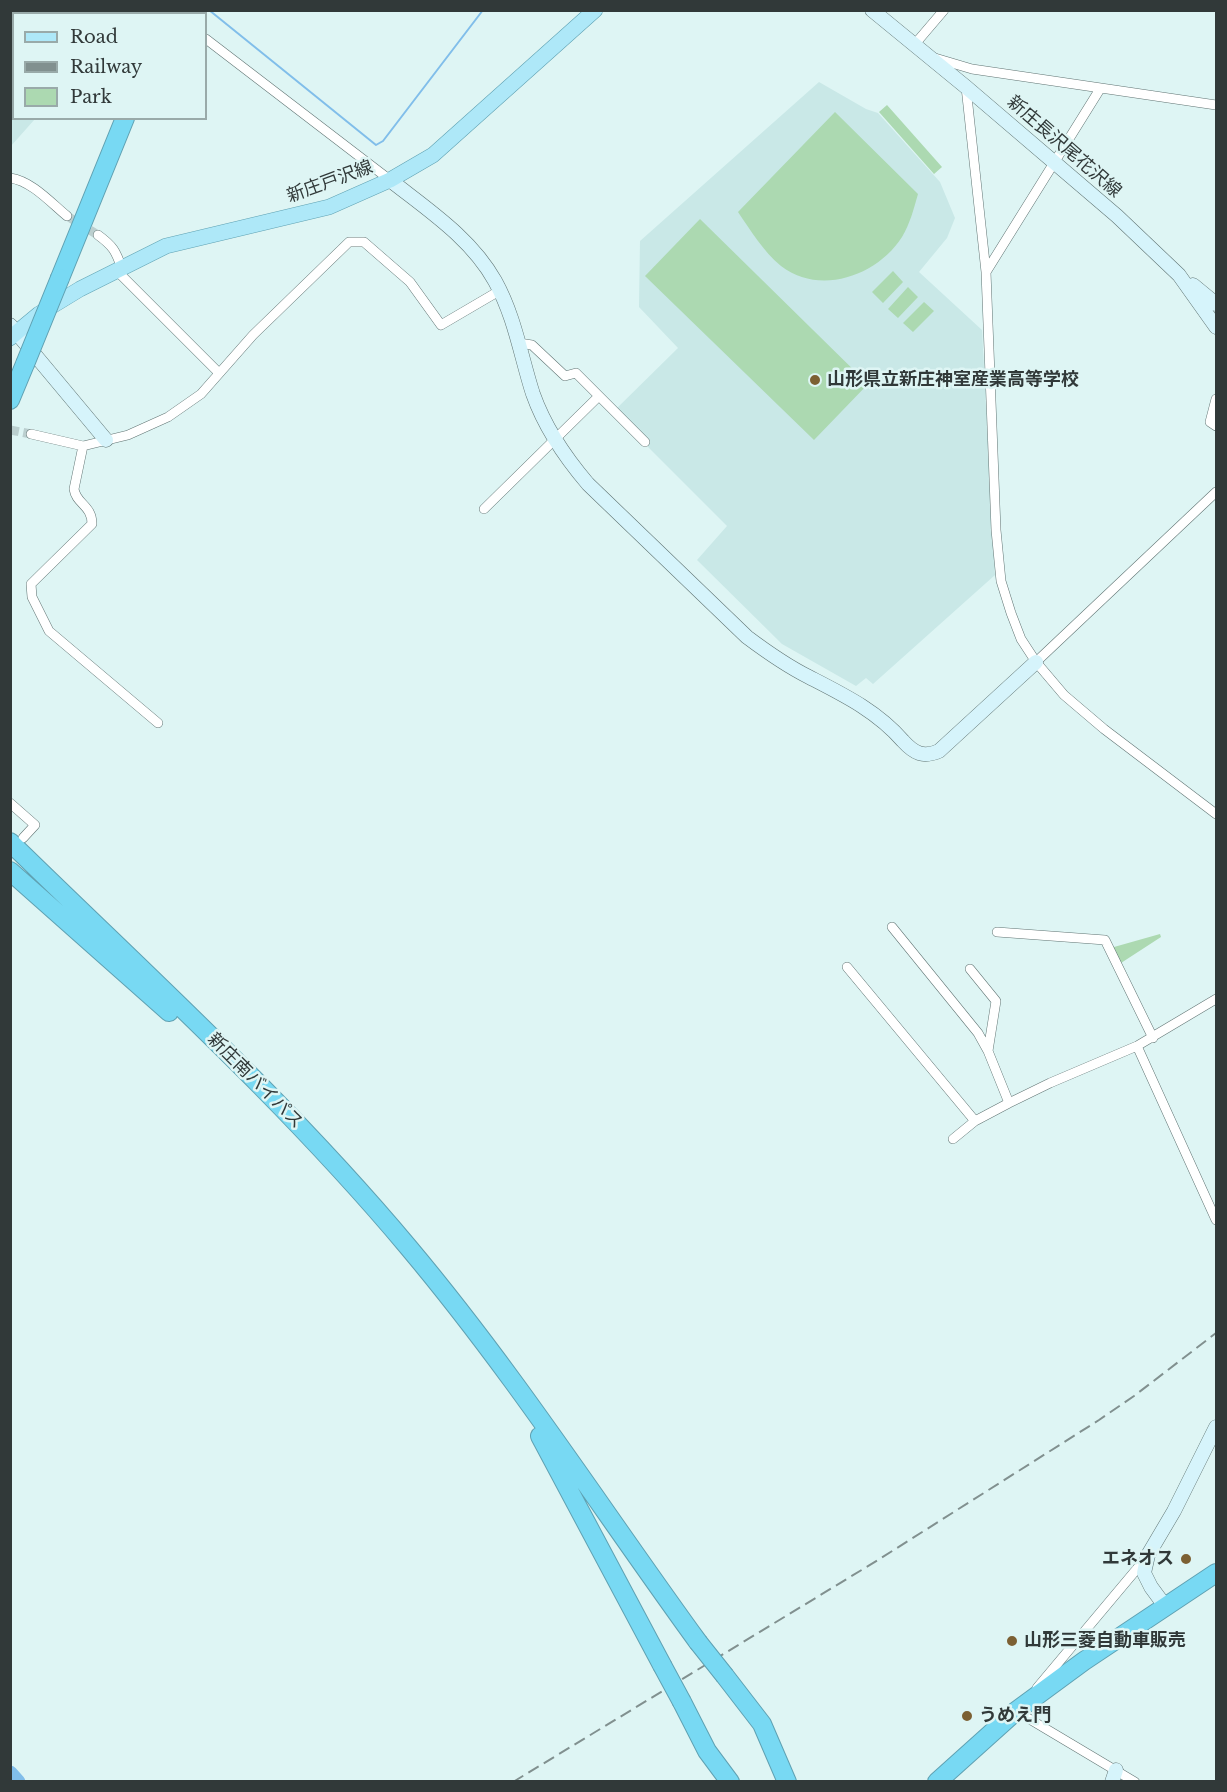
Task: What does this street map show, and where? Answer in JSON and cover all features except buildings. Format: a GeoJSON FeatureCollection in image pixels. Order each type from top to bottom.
{"type":"FeatureCollection","features":[{"type":"Feature","properties":{"kind":"highway"},"geometry":{"type":"LineString","coordinates":[[10,400],[124,120]]}},
{"type":"Feature","properties":{"kind":"highway"},"geometry":{"type":"LineString","coordinates":[[15,836],[121,951],[271,1099]]}},
{"type":"Feature","properties":{"kind":"highway"},"geometry":{"type":"LineString","coordinates":[[15,836],[167,986],[271,1099]]}},
{"type":"Feature","properties":{"kind":"highway"},"geometry":{"type":"LineString","coordinates":[[10,871],[271,1099]]}},
{"type":"Feature","properties":{"kind":"highway","name":"新庄南バイパス"},"geometry":{"type":"LineString","coordinates":[[271,1099],[375,1214],[479,1339]]}},
{"type":"Feature","properties":{"kind":"highway"},"geometry":{"type":"LineString","coordinates":[[479,1339],[698,1642],[762,1724],[787,1782]]}},
{"type":"Feature","properties":{"kind":"highway"},"geometry":{"type":"LineString","coordinates":[[479,1339],[540,1436],[707,1751],[730,1782]]}},
{"type":"Feature","properties":{"kind":"highway"},"geometry":{"type":"LineString","coordinates":[[937,1782],[1018,1710],[1084,1661],[1216,1573]]}},
{"type":"Feature","properties":{"kind":"main road","name":"新庄戸沢線"},"geometry":{"type":"LineString","coordinates":[[13,332],[72,294],[166,246],[329,207],[390,180],[434,155],[595,10]]}},
{"type":"Feature","properties":{"kind":"street","name":"新庄長沢尾花沢線"},"geometry":{"type":"LineString","coordinates":[[872,10],[1055,162],[1179,274],[1216,327]]}},
{"type":"Feature","properties":{"kind":"street"},"geometry":{"type":"LineString","coordinates":[[915,44],[944,10]]}},
{"type":"Feature","properties":{"kind":"street"},"geometry":{"type":"LineString","coordinates":[[207,40],[390,180],[472,248],[495,281],[519,343],[533,395],[545,423],[566,458],[588,483],[747,637],[774,657],[864,707],[921,755],[939,751],[1216,492]]}},
{"type":"Feature","properties":{"kind":"street"},"geometry":{"type":"LineString","coordinates":[[927,55],[972,69],[1216,105]]}},
{"type":"Feature","properties":{"kind":"street"},"geometry":{"type":"LineString","coordinates":[[966,87],[986,272],[996,530],[1001,581],[1021,639],[1036,662],[1065,695],[1104,729],[1216,814]]}},
{"type":"Feature","properties":{"kind":"street"},"geometry":{"type":"LineString","coordinates":[[986,272],[1100,89]]}},
{"type":"Feature","properties":{"kind":"street"},"geometry":{"type":"LineString","coordinates":[[10,178],[17,179],[33,188],[67,216]]}},
{"type":"Feature","properties":{"kind":"street"},"geometry":{"type":"LineString","coordinates":[[98,235],[111,244],[117,255],[119,270],[219,374]]}},
{"type":"Feature","properties":{"kind":"street"},"geometry":{"type":"LineString","coordinates":[[31,434],[83,446],[128,435],[168,417],[201,394],[253,335],[349,242],[364,242],[410,282],[441,325],[499,291]]}},
{"type":"Feature","properties":{"kind":"street"},"geometry":{"type":"LineString","coordinates":[[1179,274],[1216,304]]}},
{"type":"Feature","properties":{"kind":"street"},"geometry":{"type":"LineString","coordinates":[[13,332],[106,440]]}},
{"type":"Feature","properties":{"kind":"street"},"geometry":{"type":"LineString","coordinates":[[519,343],[532,345],[565,376],[576,373],[645,442]]}},
{"type":"Feature","properties":{"kind":"street"},"geometry":{"type":"LineString","coordinates":[[1216,395],[1210,422],[1216,426]]}},
{"type":"Feature","properties":{"kind":"street"},"geometry":{"type":"LineString","coordinates":[[484,509],[598,396]]}},
{"type":"Feature","properties":{"kind":"street"},"geometry":{"type":"LineString","coordinates":[[83,446],[74,489],[75,495],[89,510],[92,524],[31,584],[32,597],[49,632],[158,723]]}},
{"type":"Feature","properties":{"kind":"street"},"geometry":{"type":"LineString","coordinates":[[10,804],[35,825],[15,836]]}},
{"type":"Feature","properties":{"kind":"street"},"geometry":{"type":"LineString","coordinates":[[892,927],[978,1033],[988,1051],[1009,1103]]}},
{"type":"Feature","properties":{"kind":"street"},"geometry":{"type":"LineString","coordinates":[[997,932],[1105,940],[1153,1038]]}},
{"type":"Feature","properties":{"kind":"street"},"geometry":{"type":"LineString","coordinates":[[847,967],[975,1121]]}},
{"type":"Feature","properties":{"kind":"street"},"geometry":{"type":"LineString","coordinates":[[970,969],[996,1000],[988,1051]]}},
{"type":"Feature","properties":{"kind":"street"},"geometry":{"type":"LineString","coordinates":[[953,1139],[975,1121],[1050,1083],[1153,1038],[1216,999]]}},
{"type":"Feature","properties":{"kind":"street"},"geometry":{"type":"LineString","coordinates":[[1137,1046],[1216,1220]]}},
{"type":"Feature","properties":{"kind":"street"},"geometry":{"type":"LineString","coordinates":[[1136,1782],[1114,1776],[1018,1710],[1148,1555],[1184,1492],[1216,1427]]}},
{"type":"Feature","properties":{"kind":"street"},"geometry":{"type":"LineString","coordinates":[[1148,1555],[1144,1573],[1165,1606]]}},
{"type":"Feature","properties":{"kind":"shaded area"},"geometry":{"type":"Polygon","coordinates":[[[11,11],[131,11],[12,12],[12,120],[34,120],[11,146],[11,11]]]}},
{"type":"Feature","properties":{"kind":"shaded area","name":"山形県立新庄神室産業高等学校"},"geometry":{"type":"Polygon","coordinates":[[[819,82],[866,109],[878,113],[940,182],[955,218],[947,238],[919,272],[982,330],[995,575],[873,684],[866,678],[856,686],[782,644],[697,560],[727,526],[613,412],[678,348],[639,307],[640,241],[819,82]]]}},
{"type":"Feature","properties":{"kind":"green space"},"geometry":{"type":"Polygon","coordinates":[[[11,11],[112,12],[12,12],[11,82],[11,11]]]}},
{"type":"Feature","properties":{"kind":"green space"},"geometry":{"type":"Polygon","coordinates":[[[887,105],[942,167],[934,174],[879,112],[887,105]]]}},
{"type":"Feature","properties":{"kind":"green space"},"geometry":{"type":"Polygon","coordinates":[[[835,112],[918,194],[910,221],[902,237],[878,262],[847,277],[813,280],[796,275],[781,266],[769,254],[738,212],[835,112]]]}},
{"type":"Feature","properties":{"kind":"green space"},"geometry":{"type":"Polygon","coordinates":[[[700,219],[868,384],[814,440],[645,276],[700,219]]]}},
{"type":"Feature","properties":{"kind":"green space"},"geometry":{"type":"Polygon","coordinates":[[[893,271],[903,282],[883,303],[872,292],[893,271]]]}},
{"type":"Feature","properties":{"kind":"green space"},"geometry":{"type":"Polygon","coordinates":[[[908,287],[918,297],[898,318],[888,309],[908,287]]]}},
{"type":"Feature","properties":{"kind":"green space"},"geometry":{"type":"Polygon","coordinates":[[[924,302],[934,311],[913,332],[903,323],[924,302]]]}},
{"type":"Feature","properties":{"kind":"green space"},"geometry":{"type":"Polygon","coordinates":[[[1160,934],[1161,937],[1121,963],[1113,951],[1114,947],[1160,934]]]}},
{"type":"Feature","properties":{"kind":"waterway"},"geometry":{"type":"LineString","coordinates":[[209,10],[376,145],[383,141],[483,10]]}},
{"type":"Feature","properties":{"kind":"waterway"},"geometry":{"type":"LineString","coordinates":[[10,1773],[18,1782]]}},
{"type":"Feature","properties":{"kind":"tunnel"},"geometry":{"type":"LineString","coordinates":[[67,216],[98,235]]}},
{"type":"Feature","properties":{"kind":"tunnel"},"geometry":{"type":"LineString","coordinates":[[10,430],[31,434]]}},
{"type":"Feature","properties":{"kind":"railway"},"geometry":{"type":"LineString","coordinates":[[513,1782],[878,1560],[1099,1420],[1216,1333]]}},
{"type":"Feature","properties":{"kind":"place","name":"山形県立新庄神室産業高等学校"},"geometry":{"type":"Point","coordinates":[815,380]}},
{"type":"Feature","properties":{"kind":"place","name":"エネオス"},"geometry":{"type":"Point","coordinates":[1186,1559]}},
{"type":"Feature","properties":{"kind":"place","name":"山形三菱自動車販売"},"geometry":{"type":"Point","coordinates":[1012,1641]}},
{"type":"Feature","properties":{"kind":"place","name":"うめえ門"},"geometry":{"type":"Point","coordinates":[967,1716]}}]}
